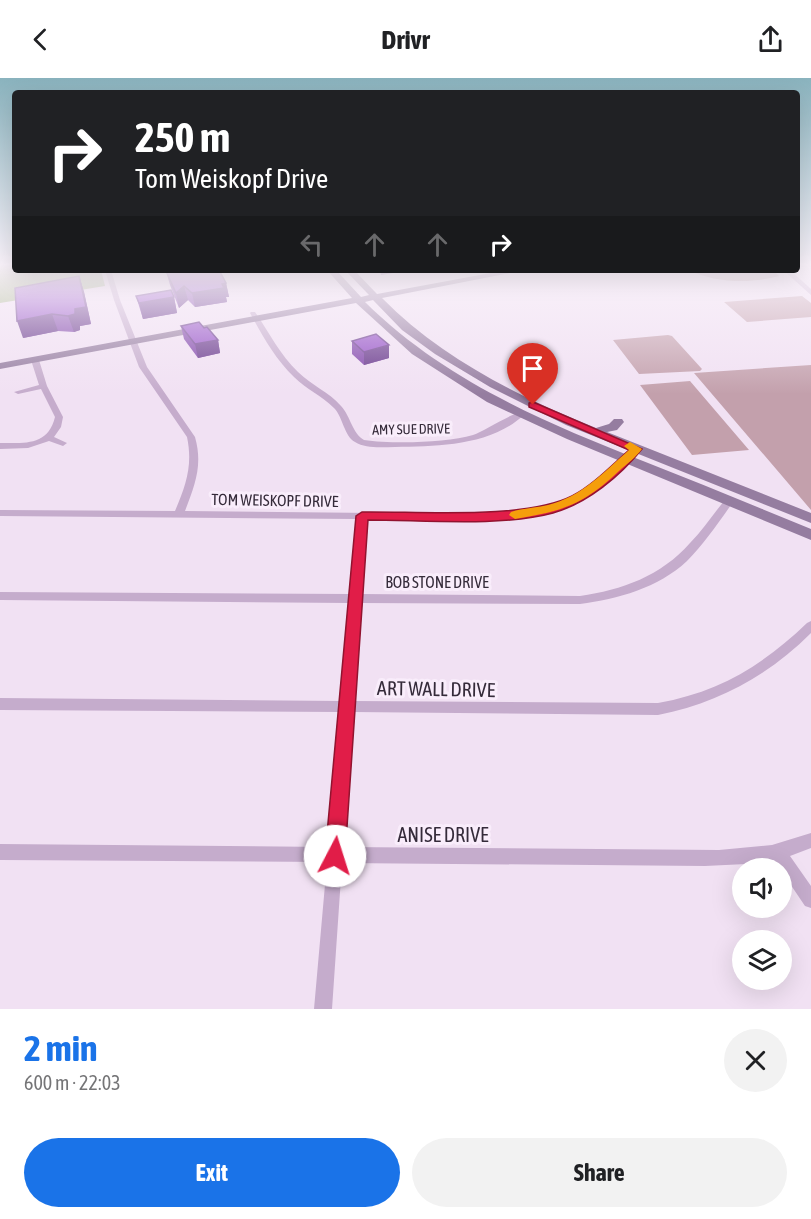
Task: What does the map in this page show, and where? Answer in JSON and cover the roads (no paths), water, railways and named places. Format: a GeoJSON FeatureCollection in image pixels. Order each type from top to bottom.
{"type":"FeatureCollection","features":[{"type":"Feature","properties":{"kind":"main road"},"geometry":{"type":"LineString","coordinates":[[0,358],[131,338],[306,306]]}},
{"type":"Feature","properties":{"kind":"main road"},"geometry":{"type":"LineString","coordinates":[[365,306],[381,324],[409,347],[471,388],[521,414],[624,459],[811,535]]}},
{"type":"Feature","properties":{"kind":"main road"},"geometry":{"type":"LineString","coordinates":[[384,306],[421,340],[486,381],[545,411],[811,518]]}},
{"type":"Feature","properties":{"kind":"main road"},"geometry":{"type":"LineString","coordinates":[[0,366],[131,338]]}},
{"type":"Feature","properties":{"kind":"main road"},"geometry":{"type":"LineString","coordinates":[[471,388],[486,381]]}},
{"type":"Feature","properties":{"kind":"main road"},"geometry":{"type":"LineString","coordinates":[[595,432],[613,427],[618,422]]}},
{"type":"Feature","properties":{"kind":"street"},"geometry":{"type":"LineString","coordinates":[[120,306],[149,379],[178,418],[194,445],[195,471],[179,514]]}},
{"type":"Feature","properties":{"kind":"street","name":"AMY SUE DRIVE"},"geometry":{"type":"LineString","coordinates":[[255,316],[290,368],[341,409],[349,423],[353,437],[361,442],[429,445],[466,440],[486,434],[521,414]]}},
{"type":"Feature","properties":{"kind":"street"},"geometry":{"type":"LineString","coordinates":[[35,360],[43,386],[59,417],[55,433],[50,439]]}},
{"type":"Feature","properties":{"kind":"street"},"geometry":{"type":"LineString","coordinates":[[18,392],[43,386]]}},
{"type":"Feature","properties":{"kind":"street"},"geometry":{"type":"LineString","coordinates":[[0,446],[24,446],[50,439],[63,443]]}},
{"type":"Feature","properties":{"kind":"street","name":"TOM WEISKOPF DRIVE"},"geometry":{"type":"LineString","coordinates":[[0,513],[500,515],[551,509],[575,499],[592,489],[637,449]]}},
{"type":"Feature","properties":{"kind":"street","name":"BOB STONE DRIVE"},"geometry":{"type":"LineString","coordinates":[[0,596],[580,600],[621,593],[657,577],[683,558],[728,502]]}},
{"type":"Feature","properties":{"kind":"street"},"geometry":{"type":"LineString","coordinates":[[323,1009],[362,516]]}},
{"type":"Feature","properties":{"kind":"street","name":"ART WALL DRIVE"},"geometry":{"type":"LineString","coordinates":[[0,704],[633,710],[680,706],[706,698],[771,664],[811,626]]}},
{"type":"Feature","properties":{"kind":"street","name":"ANISE DRIVE"},"geometry":{"type":"LineString","coordinates":[[0,852],[705,858],[754,856],[778,852],[811,840]]}},
{"type":"Feature","properties":{"kind":"street"},"geometry":{"type":"LineString","coordinates":[[778,852],[811,900]]}}]}
